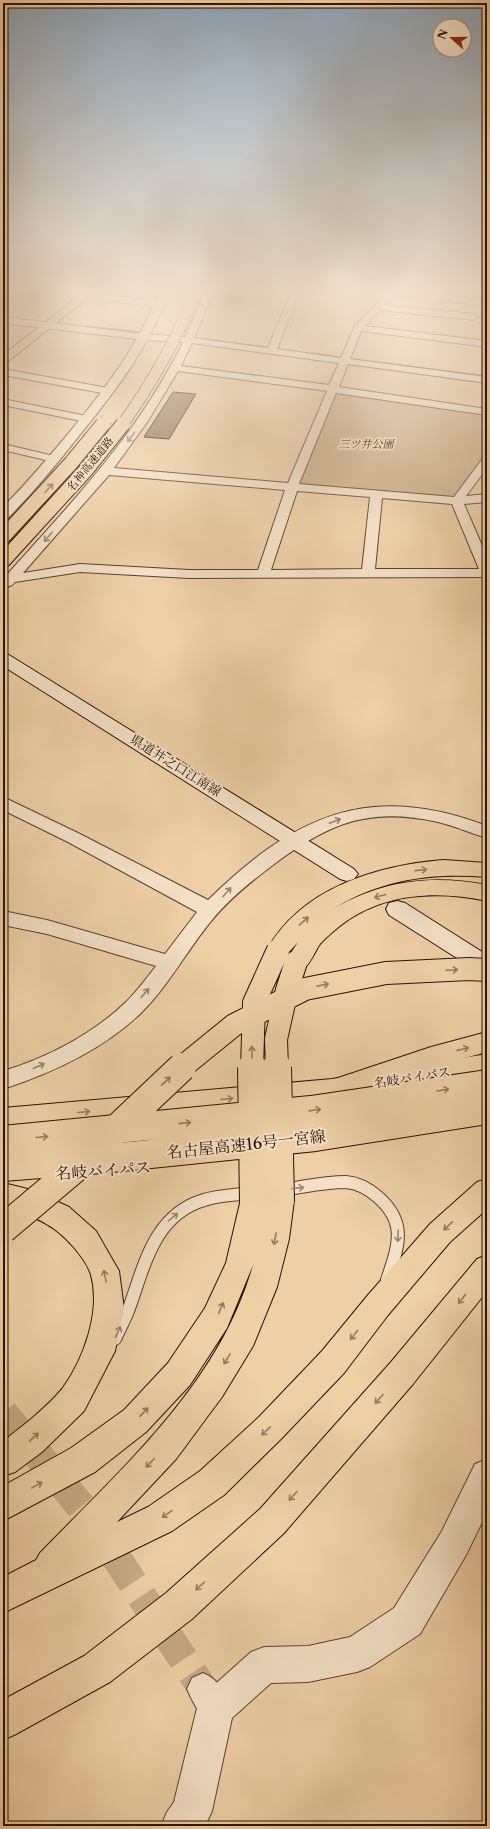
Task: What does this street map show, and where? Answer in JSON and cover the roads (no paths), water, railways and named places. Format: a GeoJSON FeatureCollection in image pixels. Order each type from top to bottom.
{"type":"FeatureCollection","features":[{"type":"Feature","properties":{"kind":"main road","name":"名神高速道路"},"geometry":{"type":"LineString","coordinates":[[3,561],[58,502],[121,424],[153,378]]}},
{"type":"Feature","properties":{"kind":"main road","name":"名神高速道路"},"geometry":{"type":"LineString","coordinates":[[3,537],[71,463],[113,411]]}},
{"type":"Feature","properties":{"kind":"main road"},"geometry":{"type":"LineString","coordinates":[[42,1576],[165,1448],[211,1386],[242,1335],[262,1287],[275,1239],[267,1202],[276,1038],[287,990],[287,956],[297,927],[320,906],[350,889],[376,879],[406,872],[444,868],[487,870]]}},
{"type":"Feature","properties":{"kind":"main road"},"geometry":{"type":"LineString","coordinates":[[287,956],[343,913],[374,898],[416,887],[448,886],[472,889],[487,893]]}},
{"type":"Feature","properties":{"kind":"main road"},"geometry":{"type":"LineString","coordinates":[[3,1229],[73,1170],[171,1076],[234,1025],[305,989],[386,973],[469,969],[487,970]]}},
{"type":"Feature","properties":{"kind":"main road"},"geometry":{"type":"LineString","coordinates":[[332,1090],[431,1057],[487,1042]]}},
{"type":"Feature","properties":{"kind":"main road","name":"名岐バイパス"},"geometry":{"type":"LineString","coordinates":[[3,1119],[332,1090],[487,1064]]}},
{"type":"Feature","properties":{"kind":"main road","name":"名古屋高速16号一宮線"},"geometry":{"type":"LineString","coordinates":[[3,1140],[311,1110],[487,1084]]}},
{"type":"Feature","properties":{"kind":"main road","name":"名古屋高速16号一宮線"},"geometry":{"type":"LineString","coordinates":[[3,1167],[102,1159],[315,1137],[487,1110]]}},
{"type":"Feature","properties":{"kind":"main road","name":"名岐バイパス"},"geometry":{"type":"LineString","coordinates":[[3,1176],[121,1170],[439,1130],[487,1120]]}},
{"type":"Feature","properties":{"kind":"main road"},"geometry":{"type":"LineString","coordinates":[[3,1195],[32,1203],[59,1216],[86,1240],[104,1271],[109,1309],[100,1351],[74,1400],[31,1441],[3,1460]]}},
{"type":"Feature","properties":{"kind":"main road"},"geometry":{"type":"LineString","coordinates":[[3,1595],[160,1519],[212,1483],[270,1428],[333,1362],[378,1305],[440,1233],[482,1196]]}},
{"type":"Feature","properties":{"kind":"main road"},"geometry":{"type":"LineString","coordinates":[[3,1504],[89,1456],[135,1421],[179,1374],[216,1318],[267,1202]]}},
{"type":"Feature","properties":{"kind":"main road"},"geometry":{"type":"LineString","coordinates":[[3,1212],[31,1212],[59,1216]]}},
{"type":"Feature","properties":{"kind":"main road"},"geometry":{"type":"LineString","coordinates":[[3,1721],[97,1669],[179,1606],[272,1520],[402,1373],[487,1269]]}},
{"type":"Feature","properties":{"kind":"street"},"geometry":{"type":"LineString","coordinates":[[38,378],[108,391]]}},
{"type":"Feature","properties":{"kind":"street"},"geometry":{"type":"LineString","coordinates":[[4,514],[54,459],[86,420],[116,378]]}},
{"type":"Feature","properties":{"kind":"street"},"geometry":{"type":"LineString","coordinates":[[7,583],[106,471],[143,421],[169,378]]}},
{"type":"Feature","properties":{"kind":"street"},"geometry":{"type":"LineString","coordinates":[[253,378],[487,412]]}},
{"type":"Feature","properties":{"kind":"street"},"geometry":{"type":"LineString","coordinates":[[263,574],[292,487],[337,378]]}},
{"type":"Feature","properties":{"kind":"street"},"geometry":{"type":"LineString","coordinates":[[476,378],[487,380]]}},
{"type":"Feature","properties":{"kind":"street"},"geometry":{"type":"LineString","coordinates":[[3,402],[86,420]]}},
{"type":"Feature","properties":{"kind":"street"},"geometry":{"type":"LineString","coordinates":[[3,447],[54,459]]}},
{"type":"Feature","properties":{"kind":"street"},"geometry":{"type":"LineString","coordinates":[[457,502],[487,460]]}},
{"type":"Feature","properties":{"kind":"street"},"geometry":{"type":"LineString","coordinates":[[106,471],[457,502],[487,498]]}},
{"type":"Feature","properties":{"kind":"street"},"geometry":{"type":"LineString","coordinates":[[368,573],[376,494]]}},
{"type":"Feature","properties":{"kind":"street"},"geometry":{"type":"LineString","coordinates":[[7,583],[80,568],[189,574],[487,573],[457,502]]}},
{"type":"Feature","properties":{"kind":"street","name":"県道井之口江南線"},"geometry":{"type":"LineString","coordinates":[[3,659],[295,840],[347,874]]}},
{"type":"Feature","properties":{"kind":"street"},"geometry":{"type":"LineString","coordinates":[[3,803],[74,838],[210,910]]}},
{"type":"Feature","properties":{"kind":"street"},"geometry":{"type":"LineString","coordinates":[[3,1080],[60,1056],[106,1029],[133,1008],[210,910],[231,887],[295,840],[315,829],[350,815],[377,811],[416,813],[450,819],[487,832]]}},
{"type":"Feature","properties":{"kind":"street"},"geometry":{"type":"LineString","coordinates":[[397,909],[487,966]]}},
{"type":"Feature","properties":{"kind":"street"},"geometry":{"type":"LineString","coordinates":[[3,918],[47,926],[169,963]]}},
{"type":"Feature","properties":{"kind":"street"},"geometry":{"type":"LineString","coordinates":[[181,1826],[192,1811],[210,1699],[264,1665],[308,1664],[357,1654],[407,1621],[454,1544],[487,1476]]}},
{"type":"Feature","properties":{"kind":"lane"},"geometry":{"type":"LineString","coordinates":[[74,1400],[113,1343],[127,1312],[147,1252],[156,1235],[167,1222],[181,1210],[198,1202],[214,1198],[341,1183],[352,1183],[371,1191],[388,1207],[396,1221],[399,1231],[393,1261],[378,1305]]}},
{"type":"Feature","properties":{"kind":"tunnel"},"geometry":{"type":"LineString","coordinates":[[3,1413],[88,1515],[203,1689]]}},
{"type":"Feature","properties":{"kind":"park label","name":"三ツ井公園"},"geometry":{"type":"Point","coordinates":[366,444]}}]}
